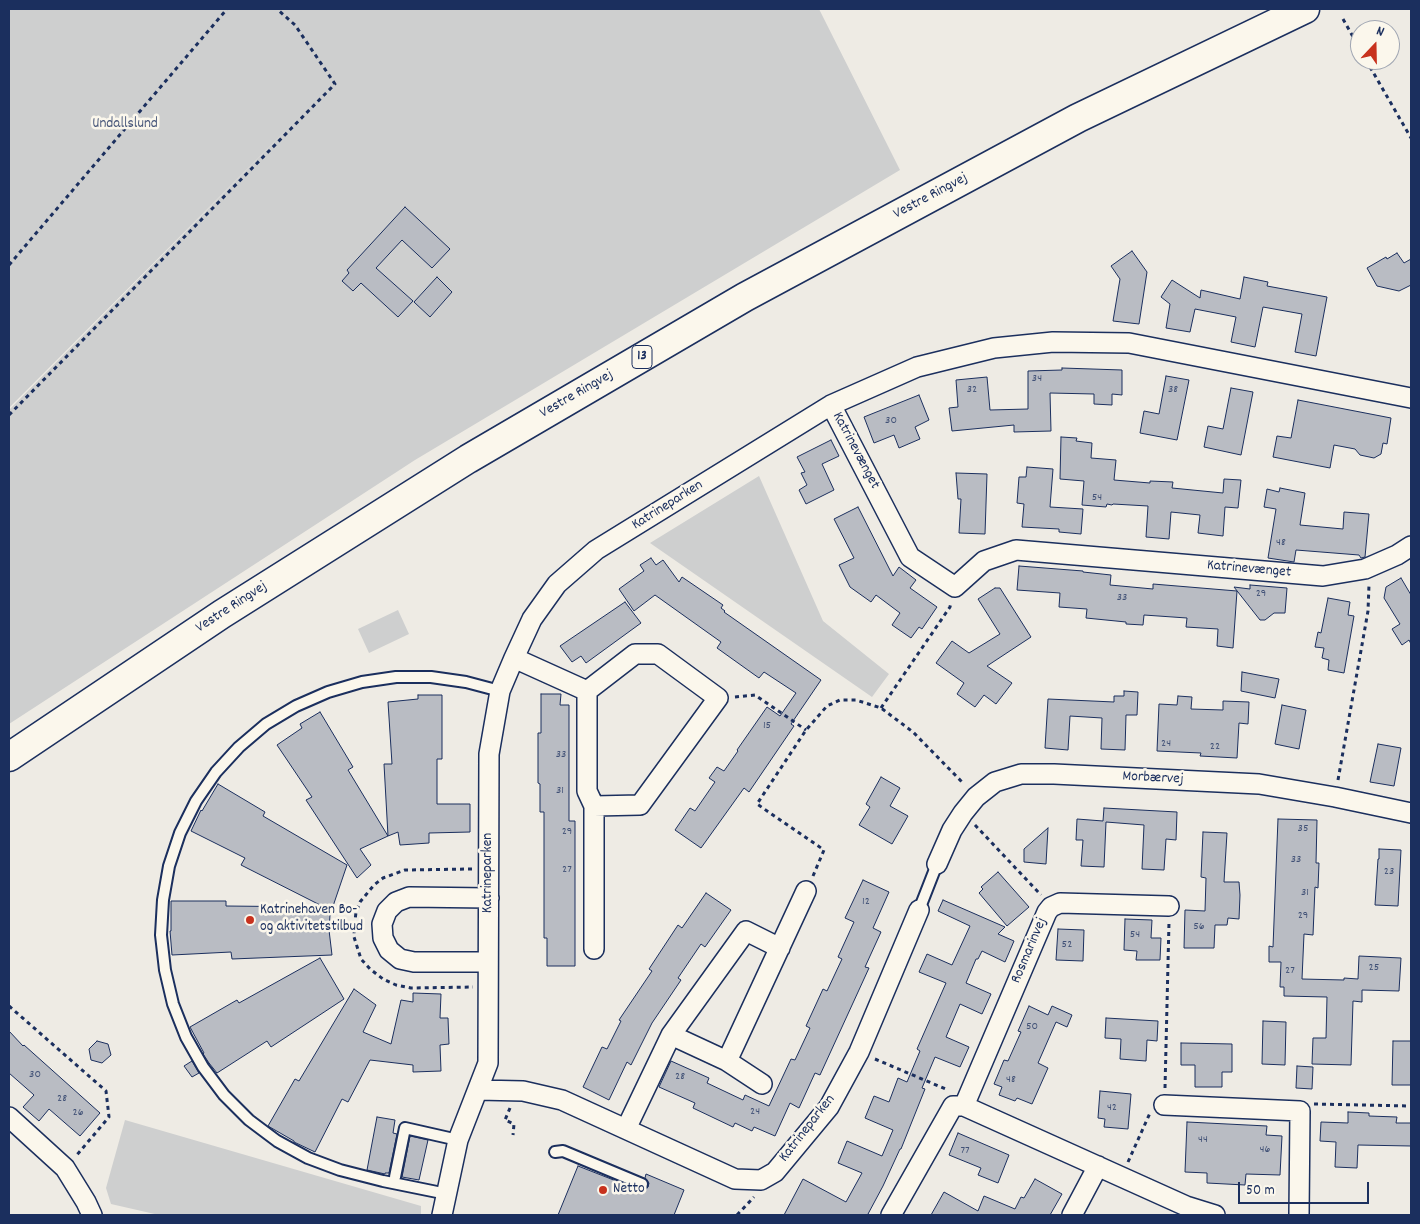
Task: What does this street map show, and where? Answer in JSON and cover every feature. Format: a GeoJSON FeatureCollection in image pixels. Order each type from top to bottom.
{"type":"FeatureCollection","features":[{"type":"Feature","properties":{"kind":"main road","name":"Vestre Ringvej"},"geometry":{"type":"LineString","coordinates":[[9,757],[222,614],[468,459],[745,297],[1078,118],[1305,9]]}},
{"type":"Feature","properties":{"kind":"street","name":"Katrinevænget"},"geometry":{"type":"LineString","coordinates":[[1411,398],[1129,343],[1053,342],[994,348],[917,367],[831,405],[910,557],[955,586],[984,560],[1016,550],[1323,576],[1365,569],[1411,546]]}},
{"type":"Feature","properties":{"kind":"street","name":"Katrineparken"},"geometry":{"type":"LineString","coordinates":[[442,1215],[458,1140],[488,1063],[489,754],[500,692],[532,619],[558,584],[596,550],[831,405]]}},
{"type":"Feature","properties":{"kind":"street"},"geometry":{"type":"LineString","coordinates":[[587,691],[635,654],[658,654],[718,698],[640,805],[594,806]]}},
{"type":"Feature","properties":{"kind":"street"},"geometry":{"type":"LineString","coordinates":[[514,658],[587,691]]}},
{"type":"Feature","properties":{"kind":"street"},"geometry":{"type":"LineString","coordinates":[[587,691],[587,791],[594,806],[594,949]]}},
{"type":"Feature","properties":{"kind":"street","name":"Morbærvej"},"geometry":{"type":"LineString","coordinates":[[937,864],[952,830],[976,797],[995,782],[1021,774],[1259,784],[1411,813]]}},
{"type":"Feature","properties":{"kind":"street"},"geometry":{"type":"LineString","coordinates":[[726,1061],[806,891]]}},
{"type":"Feature","properties":{"kind":"street"},"geometry":{"type":"LineString","coordinates":[[488,962],[414,962],[400,959],[389,950],[383,938],[382,924],[387,911],[396,902],[409,896],[489,898]]}},
{"type":"Feature","properties":{"kind":"street","name":"Rosmarinvej"},"geometry":{"type":"LineString","coordinates":[[966,1103],[1047,912],[1051,907],[1060,902],[1169,906]]}},
{"type":"Feature","properties":{"kind":"street","name":"Katrineparken"},"geometry":{"type":"LineString","coordinates":[[478,1090],[517,1091],[562,1100],[735,1179],[761,1180],[775,1172],[829,1107],[859,1052],[919,910]]}},
{"type":"Feature","properties":{"kind":"street"},"geometry":{"type":"LineString","coordinates":[[626,1129],[671,1035],[746,931],[780,948]]}},
{"type":"Feature","properties":{"kind":"street"},"geometry":{"type":"LineString","coordinates":[[671,1035],[726,1061],[762,1084]]}},
{"type":"Feature","properties":{"kind":"street"},"geometry":{"type":"LineString","coordinates":[[891,1215],[953,1106],[966,1103],[1121,1177],[1186,1206],[1215,1215]]}},
{"type":"Feature","properties":{"kind":"street"},"geometry":{"type":"LineString","coordinates":[[1164,1105],[1300,1111],[1299,1215]]}},
{"type":"Feature","properties":{"kind":"street"},"geometry":{"type":"LineString","coordinates":[[9,1117],[65,1168],[92,1215]]}},
{"type":"Feature","properties":{"kind":"street"},"geometry":{"type":"LineString","coordinates":[[1072,1215],[1098,1166]]}},
{"type":"Feature","properties":{"kind":"lane"},"geometry":{"type":"LineString","coordinates":[[447,1194],[340,1170],[308,1158],[277,1141],[256,1125],[224,1095],[203,1067],[186,1037],[173,1004],[165,970],[161,935],[163,900],[169,866],[180,833],[196,801],[216,772],[239,746],[266,724],[296,706],[328,692],[362,682],[396,677],[431,677],[457,681],[500,692]]}},
{"type":"Feature","properties":{"kind":"lane"},"geometry":{"type":"LineString","coordinates":[[919,910],[937,864]]}},
{"type":"Feature","properties":{"kind":"lane"},"geometry":{"type":"LineString","coordinates":[[395,1178],[404,1128],[458,1140]]}},
{"type":"Feature","properties":{"kind":"lane"},"geometry":{"type":"LineString","coordinates":[[555,1152],[563,1151],[642,1184]]}},
{"type":"Feature","properties":{"kind":"path"},"geometry":{"type":"LineString","coordinates":[[9,265],[227,9]]}},
{"type":"Feature","properties":{"kind":"path"},"geometry":{"type":"LineString","coordinates":[[9,415],[335,84],[295,24],[277,9]]}},
{"type":"Feature","properties":{"kind":"path"},"geometry":{"type":"LineString","coordinates":[[1343,19],[1350,31]]}},
{"type":"Feature","properties":{"kind":"path"},"geometry":{"type":"LineString","coordinates":[[1372,70],[1411,138]]}},
{"type":"Feature","properties":{"kind":"path"},"geometry":{"type":"LineString","coordinates":[[1335,797],[1368,611],[1370,588],[1365,569]]}},
{"type":"Feature","properties":{"kind":"path"},"geometry":{"type":"LineString","coordinates":[[881,708],[950,607],[955,586]]}},
{"type":"Feature","properties":{"kind":"path"},"geometry":{"type":"LineString","coordinates":[[718,698],[755,695],[806,730]]}},
{"type":"Feature","properties":{"kind":"path"},"geometry":{"type":"LineString","coordinates":[[806,891],[824,850],[758,804],[806,730],[827,706],[840,700],[856,700],[881,708],[913,732],[976,797]]}},
{"type":"Feature","properties":{"kind":"path"},"geometry":{"type":"LineString","coordinates":[[963,813],[1051,907]]}},
{"type":"Feature","properties":{"kind":"path"},"geometry":{"type":"LineString","coordinates":[[488,987],[411,988],[383,980],[362,959],[354,937],[354,930],[356,912],[360,902],[374,885],[396,872],[405,870],[489,869]]}},
{"type":"Feature","properties":{"kind":"path"},"geometry":{"type":"LineString","coordinates":[[1121,1177],[1151,1110],[1164,1105],[1169,906]]}},
{"type":"Feature","properties":{"kind":"path"},"geometry":{"type":"LineString","coordinates":[[9,1006],[106,1091],[109,1117],[65,1168]]}},
{"type":"Feature","properties":{"kind":"path"},"geometry":{"type":"LineString","coordinates":[[859,1052],[966,1103]]}},
{"type":"Feature","properties":{"kind":"path"},"geometry":{"type":"LineString","coordinates":[[513,1135],[514,1124],[505,1120],[517,1091]]}},
{"type":"Feature","properties":{"kind":"path"},"geometry":{"type":"LineString","coordinates":[[1300,1111],[1305,1104],[1411,1106]]}},
{"type":"Feature","properties":{"kind":"green space","name":"Undallslund"},"geometry":{"type":"Polygon","coordinates":[[[9,9],[819,9],[900,170],[415,460],[9,724],[9,410],[308,108],[9,408],[9,9]]]}},
{"type":"Feature","properties":{"kind":"green space"},"geometry":{"type":"Polygon","coordinates":[[[759,476],[823,621],[889,674],[872,697],[650,543],[759,476]]]}},
{"type":"Feature","properties":{"kind":"green space"},"geometry":{"type":"Polygon","coordinates":[[[398,610],[409,634],[369,653],[358,629],[398,610]]]}},
{"type":"Feature","properties":{"kind":"green space"},"geometry":{"type":"Polygon","coordinates":[[[125,1120],[421,1206],[421,1215],[159,1215],[111,1204],[106,1188],[125,1120]]]}},
{"type":"Feature","properties":{"kind":"building"},"geometry":{"type":"Polygon","coordinates":[[[405,207],[450,249],[432,268],[402,240],[376,268],[413,301],[398,317],[361,283],[353,291],[342,281],[349,273],[347,270],[405,207]]]}},
{"type":"Feature","properties":{"kind":"building"},"geometry":{"type":"Polygon","coordinates":[[[1132,251],[1147,272],[1139,324],[1113,321],[1120,279],[1111,266],[1132,251]]]}},
{"type":"Feature","properties":{"kind":"building"},"geometry":{"type":"Polygon","coordinates":[[[1397,253],[1404,263],[1411,259],[1411,285],[1399,291],[1377,286],[1367,268],[1397,253]]]}},
{"type":"Feature","properties":{"kind":"building"},"geometry":{"type":"Polygon","coordinates":[[[437,277],[452,292],[430,317],[414,302],[437,277]]]}},
{"type":"Feature","properties":{"kind":"building"},"geometry":{"type":"Polygon","coordinates":[[[1244,277],[1268,282],[1267,286],[1327,297],[1316,356],[1295,352],[1302,314],[1263,307],[1255,347],[1231,342],[1236,317],[1195,309],[1190,332],[1166,328],[1170,304],[1161,297],[1172,280],[1200,298],[1201,290],[1240,299],[1244,277]]]}},
{"type":"Feature","properties":{"kind":"building"},"geometry":{"type":"Polygon","coordinates":[[[1062,368],[1122,370],[1122,395],[1112,394],[1112,405],[1094,404],[1094,394],[1050,393],[1051,431],[1014,432],[1014,425],[952,431],[949,408],[958,407],[956,380],[987,377],[990,410],[1028,409],[1028,371],[1062,370],[1062,368]]]}},
{"type":"Feature","properties":{"kind":"building"},"geometry":{"type":"Polygon","coordinates":[[[1166,376],[1189,380],[1177,440],[1140,433],[1144,411],[1159,414],[1166,376]]]}},
{"type":"Feature","properties":{"kind":"building"},"geometry":{"type":"Polygon","coordinates":[[[1231,388],[1253,392],[1241,455],[1204,447],[1208,426],[1223,429],[1231,388]]]}},
{"type":"Feature","properties":{"kind":"building"},"geometry":{"type":"Polygon","coordinates":[[[919,395],[929,420],[915,427],[920,439],[899,448],[894,435],[874,443],[864,417],[919,395]]]}},
{"type":"Feature","properties":{"kind":"building"},"geometry":{"type":"Polygon","coordinates":[[[1298,400],[1391,418],[1387,444],[1383,443],[1381,454],[1374,458],[1360,455],[1355,449],[1334,445],[1330,468],[1273,457],[1277,436],[1291,438],[1298,400]]]}},
{"type":"Feature","properties":{"kind":"building"},"geometry":{"type":"Polygon","coordinates":[[[1061,437],[1077,438],[1076,441],[1092,443],[1091,458],[1116,460],[1114,480],[1150,483],[1150,481],[1173,482],[1172,488],[1223,493],[1224,479],[1241,480],[1238,508],[1225,507],[1223,536],[1198,533],[1200,515],[1171,512],[1169,539],[1146,537],[1148,506],[1107,504],[1106,507],[1082,505],[1084,481],[1060,479],[1061,437]]]}},
{"type":"Feature","properties":{"kind":"building"},"geometry":{"type":"Polygon","coordinates":[[[831,440],[839,456],[822,464],[834,490],[806,504],[799,490],[807,485],[801,473],[805,472],[797,457],[831,440]]]}},
{"type":"Feature","properties":{"kind":"building"},"geometry":{"type":"Polygon","coordinates":[[[1027,467],[1053,469],[1050,507],[1083,509],[1081,534],[1059,532],[1059,529],[1022,527],[1024,504],[1017,503],[1019,477],[1026,477],[1027,467]]]}},
{"type":"Feature","properties":{"kind":"building"},"geometry":{"type":"Polygon","coordinates":[[[956,473],[987,474],[985,534],[959,533],[961,499],[958,499],[956,473]]]}},
{"type":"Feature","properties":{"kind":"building"},"geometry":{"type":"Polygon","coordinates":[[[1280,488],[1305,493],[1300,525],[1343,529],[1344,512],[1369,514],[1365,557],[1296,550],[1294,562],[1268,558],[1276,509],[1264,507],[1267,489],[1279,492],[1280,488]]]}},
{"type":"Feature","properties":{"kind":"building"},"geometry":{"type":"Polygon","coordinates":[[[858,507],[893,576],[899,567],[916,580],[910,588],[937,607],[922,629],[919,627],[911,638],[892,625],[900,613],[876,595],[871,602],[850,587],[839,565],[854,558],[834,519],[858,507]]]}},
{"type":"Feature","properties":{"kind":"building"},"geometry":{"type":"Polygon","coordinates":[[[651,558],[656,565],[663,560],[679,582],[682,577],[723,605],[721,608],[724,612],[821,680],[791,724],[794,726],[749,792],[744,788],[701,848],[675,830],[690,808],[695,811],[715,782],[709,778],[717,767],[724,771],[767,707],[780,716],[796,693],[764,672],[759,678],[717,648],[721,642],[655,595],[634,611],[619,589],[644,571],[640,565],[651,558]]]}},
{"type":"Feature","properties":{"kind":"building"},"geometry":{"type":"Polygon","coordinates":[[[1019,566],[1111,575],[1110,585],[1153,589],[1153,584],[1237,591],[1233,648],[1217,646],[1218,629],[1186,627],[1187,618],[1144,615],[1143,625],[1086,618],[1087,609],[1059,607],[1060,593],[1017,590],[1019,566]]]}},
{"type":"Feature","properties":{"kind":"building"},"geometry":{"type":"Polygon","coordinates":[[[1401,578],[1411,595],[1411,644],[1409,640],[1402,645],[1392,629],[1400,624],[1384,598],[1386,587],[1401,578]]]}},
{"type":"Feature","properties":{"kind":"building"},"geometry":{"type":"Polygon","coordinates":[[[1250,585],[1287,588],[1285,613],[1274,613],[1265,620],[1260,620],[1234,587],[1250,589],[1250,585]]]}},
{"type":"Feature","properties":{"kind":"building"},"geometry":{"type":"Polygon","coordinates":[[[995,588],[1000,588],[1031,637],[987,666],[1012,683],[996,704],[984,695],[975,707],[957,694],[964,683],[936,663],[952,641],[969,653],[1000,634],[978,599],[995,588]]]}},
{"type":"Feature","properties":{"kind":"building"},"geometry":{"type":"Polygon","coordinates":[[[1328,598],[1350,602],[1348,615],[1354,616],[1344,673],[1328,670],[1329,660],[1322,658],[1324,648],[1315,647],[1318,632],[1321,633],[1328,598]]]}},
{"type":"Feature","properties":{"kind":"building"},"geometry":{"type":"Polygon","coordinates":[[[625,602],[641,623],[586,663],[581,656],[572,662],[560,646],[625,602]]]}},
{"type":"Feature","properties":{"kind":"building"},"geometry":{"type":"Polygon","coordinates":[[[1242,672],[1279,679],[1275,698],[1241,691],[1242,672]]]}},
{"type":"Feature","properties":{"kind":"building"},"geometry":{"type":"Polygon","coordinates":[[[1124,691],[1138,692],[1137,715],[1126,715],[1125,750],[1101,749],[1102,718],[1070,716],[1068,750],[1045,748],[1048,699],[1114,702],[1114,696],[1124,696],[1124,691]]]}},
{"type":"Feature","properties":{"kind":"building"},"geometry":{"type":"Polygon","coordinates":[[[541,694],[561,694],[560,705],[569,705],[569,821],[575,821],[575,966],[547,966],[547,938],[544,938],[544,812],[540,812],[540,784],[538,783],[538,733],[541,733],[541,694]]]}},
{"type":"Feature","properties":{"kind":"building"},"geometry":{"type":"Polygon","coordinates":[[[418,695],[442,695],[442,759],[437,759],[437,804],[470,804],[470,832],[429,833],[429,843],[400,845],[398,832],[388,836],[384,764],[392,764],[388,702],[418,699],[418,695]]]}},
{"type":"Feature","properties":{"kind":"building"},"geometry":{"type":"Polygon","coordinates":[[[1178,696],[1192,697],[1191,709],[1223,710],[1223,701],[1249,702],[1248,724],[1239,723],[1237,758],[1200,756],[1201,753],[1157,751],[1159,704],[1177,705],[1178,696]]]}},
{"type":"Feature","properties":{"kind":"building"},"geometry":{"type":"Polygon","coordinates":[[[1282,705],[1306,710],[1299,749],[1275,744],[1282,705]]]}},
{"type":"Feature","properties":{"kind":"building"},"geometry":{"type":"Polygon","coordinates":[[[320,712],[353,767],[348,770],[388,836],[360,849],[371,865],[357,878],[306,800],[312,797],[277,745],[302,728],[300,724],[320,712]]]}},
{"type":"Feature","properties":{"kind":"building"},"geometry":{"type":"Polygon","coordinates":[[[1378,744],[1401,748],[1394,786],[1370,782],[1378,744]]]}},
{"type":"Feature","properties":{"kind":"building"},"geometry":{"type":"Polygon","coordinates":[[[881,777],[900,788],[890,806],[908,816],[892,844],[859,825],[870,807],[866,804],[881,777]]]}},
{"type":"Feature","properties":{"kind":"building"},"geometry":{"type":"Polygon","coordinates":[[[218,784],[265,812],[263,816],[347,865],[330,915],[329,930],[332,955],[232,959],[231,952],[172,955],[170,931],[171,901],[226,901],[226,906],[324,907],[241,865],[245,858],[191,831],[201,810],[218,784]]]}},
{"type":"Feature","properties":{"kind":"building"},"geometry":{"type":"Polygon","coordinates":[[[1104,808],[1177,812],[1176,840],[1166,839],[1164,870],[1142,869],[1144,825],[1106,822],[1104,867],[1081,866],[1083,840],[1076,840],[1077,819],[1103,821],[1104,808]]]}},
{"type":"Feature","properties":{"kind":"building"},"geometry":{"type":"Polygon","coordinates":[[[1278,819],[1317,820],[1316,863],[1319,863],[1318,888],[1315,887],[1313,935],[1304,934],[1302,979],[1358,979],[1359,956],[1401,958],[1399,991],[1362,990],[1362,1002],[1353,1001],[1351,1065],[1312,1064],[1313,1038],[1326,1038],[1327,997],[1284,996],[1284,987],[1280,987],[1281,962],[1269,962],[1269,946],[1273,947],[1278,819]]]}},
{"type":"Feature","properties":{"kind":"building"},"geometry":{"type":"Polygon","coordinates":[[[1048,828],[1046,864],[1024,862],[1024,849],[1048,828]]]}},
{"type":"Feature","properties":{"kind":"building"},"geometry":{"type":"Polygon","coordinates":[[[1203,832],[1227,833],[1224,882],[1239,882],[1239,919],[1228,918],[1227,925],[1215,925],[1214,948],[1184,948],[1185,910],[1205,911],[1206,878],[1201,877],[1203,832]]]}},
{"type":"Feature","properties":{"kind":"building"},"geometry":{"type":"Polygon","coordinates":[[[1379,849],[1401,850],[1398,906],[1375,905],[1379,849]]]}},
{"type":"Feature","properties":{"kind":"building"},"geometry":{"type":"Polygon","coordinates":[[[998,872],[1029,907],[1007,926],[979,893],[983,889],[981,887],[998,872]]]}},
{"type":"Feature","properties":{"kind":"building"},"geometry":{"type":"Polygon","coordinates":[[[863,880],[889,892],[873,928],[881,932],[865,967],[869,968],[820,1075],[815,1073],[799,1108],[790,1103],[775,1136],[754,1127],[752,1131],[735,1123],[733,1127],[693,1108],[695,1103],[659,1087],[671,1061],[709,1078],[707,1083],[743,1100],[745,1095],[769,1106],[791,1059],[795,1060],[810,1028],[806,1026],[823,989],[827,991],[842,959],[838,957],[854,922],[845,918],[863,880]]]}},
{"type":"Feature","properties":{"kind":"building"},"geometry":{"type":"Polygon","coordinates":[[[706,893],[731,910],[705,947],[701,944],[678,978],[681,980],[652,1023],[631,1065],[627,1062],[609,1100],[583,1087],[602,1047],[607,1049],[621,1021],[619,1020],[652,971],[649,969],[678,925],[682,928],[706,893]]]}},
{"type":"Feature","properties":{"kind":"building"},"geometry":{"type":"Polygon","coordinates":[[[943,900],[1005,927],[998,934],[1014,941],[1005,962],[982,951],[978,959],[976,959],[966,983],[991,994],[982,1014],[960,1004],[946,1037],[969,1047],[960,1067],[935,1057],[922,1088],[925,1089],[901,1149],[868,1214],[871,1215],[784,1215],[803,1179],[846,1202],[862,1173],[838,1163],[847,1141],[882,1156],[893,1130],[865,1118],[874,1096],[889,1102],[898,1078],[907,1082],[920,1051],[917,1049],[946,983],[919,972],[927,954],[952,965],[970,926],[938,911],[943,900]]]}},
{"type":"Feature","properties":{"kind":"building"},"geometry":{"type":"Polygon","coordinates":[[[1125,919],[1152,920],[1151,938],[1161,938],[1160,960],[1136,960],[1137,951],[1124,950],[1125,919]]]}},
{"type":"Feature","properties":{"kind":"building"},"geometry":{"type":"Polygon","coordinates":[[[1058,929],[1084,930],[1083,961],[1056,960],[1058,929]]]}},
{"type":"Feature","properties":{"kind":"building"},"geometry":{"type":"Polygon","coordinates":[[[320,958],[344,999],[271,1047],[267,1041],[217,1073],[203,1054],[190,1027],[237,1000],[239,1003],[320,958]]]}},
{"type":"Feature","properties":{"kind":"building"},"geometry":{"type":"Polygon","coordinates":[[[354,989],[376,1005],[363,1032],[391,1044],[401,1000],[413,1002],[413,993],[441,994],[440,1018],[448,1018],[449,1044],[440,1045],[441,1071],[413,1072],[413,1065],[370,1060],[348,1102],[342,1099],[315,1152],[268,1126],[295,1079],[299,1081],[354,989]]]}},
{"type":"Feature","properties":{"kind":"building"},"geometry":{"type":"Polygon","coordinates":[[[1029,1006],[1048,1015],[1052,1006],[1072,1015],[1067,1027],[1056,1022],[1038,1063],[1048,1068],[1032,1104],[1017,1098],[1015,1101],[999,1095],[1002,1087],[994,1084],[1004,1060],[1008,1061],[1021,1032],[1018,1031],[1029,1006]]]}},
{"type":"Feature","properties":{"kind":"building"},"geometry":{"type":"Polygon","coordinates":[[[1106,1018],[1158,1021],[1157,1041],[1147,1040],[1146,1061],[1120,1059],[1121,1039],[1105,1038],[1106,1018]]]}},
{"type":"Feature","properties":{"kind":"building"},"geometry":{"type":"Polygon","coordinates":[[[1263,1021],[1286,1022],[1285,1065],[1262,1064],[1263,1021]]]}},
{"type":"Feature","properties":{"kind":"building"},"geometry":{"type":"Polygon","coordinates":[[[9,1031],[23,1046],[100,1113],[80,1136],[49,1109],[39,1121],[23,1107],[34,1095],[9,1073],[9,1031]]]}},
{"type":"Feature","properties":{"kind":"building"},"geometry":{"type":"Polygon","coordinates":[[[97,1041],[108,1044],[111,1055],[102,1063],[91,1060],[89,1049],[97,1041]]]}},
{"type":"Feature","properties":{"kind":"building"},"geometry":{"type":"Polygon","coordinates":[[[1393,1041],[1411,1041],[1411,1085],[1392,1085],[1393,1041]]]}},
{"type":"Feature","properties":{"kind":"building"},"geometry":{"type":"Polygon","coordinates":[[[1181,1043],[1232,1044],[1232,1072],[1222,1072],[1222,1087],[1195,1087],[1195,1065],[1181,1065],[1181,1043]]]}},
{"type":"Feature","properties":{"kind":"building"},"geometry":{"type":"Polygon","coordinates":[[[192,1061],[199,1073],[192,1077],[184,1066],[192,1061]]]}},
{"type":"Feature","properties":{"kind":"building"},"geometry":{"type":"Polygon","coordinates":[[[1297,1066],[1313,1067],[1312,1089],[1296,1088],[1297,1066]]]}},
{"type":"Feature","properties":{"kind":"building"},"geometry":{"type":"Polygon","coordinates":[[[1100,1091],[1131,1094],[1128,1129],[1104,1127],[1105,1119],[1098,1118],[1100,1091]]]}},
{"type":"Feature","properties":{"kind":"building"},"geometry":{"type":"Polygon","coordinates":[[[1348,1112],[1369,1113],[1369,1116],[1397,1117],[1396,1123],[1411,1123],[1411,1146],[1358,1145],[1357,1168],[1335,1167],[1336,1142],[1320,1141],[1321,1122],[1348,1123],[1348,1112]]]}},
{"type":"Feature","properties":{"kind":"building"},"geometry":{"type":"Polygon","coordinates":[[[377,1117],[395,1120],[393,1133],[397,1134],[389,1173],[385,1174],[367,1170],[377,1117]]]}},
{"type":"Feature","properties":{"kind":"building"},"geometry":{"type":"Polygon","coordinates":[[[1187,1122],[1267,1126],[1266,1135],[1282,1136],[1280,1175],[1246,1174],[1245,1185],[1207,1183],[1207,1173],[1185,1172],[1187,1122]]]}},
{"type":"Feature","properties":{"kind":"building"},"geometry":{"type":"Polygon","coordinates":[[[958,1133],[1009,1155],[998,1183],[978,1175],[981,1168],[949,1155],[958,1133]]]}},
{"type":"Feature","properties":{"kind":"building"},"geometry":{"type":"Polygon","coordinates":[[[410,1136],[428,1140],[419,1180],[402,1177],[410,1136]]]}},
{"type":"Feature","properties":{"kind":"building","name":"Netto"},"geometry":{"type":"Polygon","coordinates":[[[578,1166],[643,1191],[648,1187],[649,1183],[645,1178],[646,1174],[684,1190],[674,1215],[558,1215],[578,1166]]]}},
{"type":"Feature","properties":{"kind":"building"},"geometry":{"type":"Polygon","coordinates":[[[1035,1179],[1062,1194],[1050,1215],[931,1215],[944,1192],[978,1211],[984,1196],[1015,1209],[1021,1197],[1024,1198],[1035,1179]]]}},
{"type":"Feature","properties":{"kind":"place","name":"Katrinehaven Bo- og aktivitetstilbud"},"geometry":{"type":"Point","coordinates":[250,920]}},
{"type":"Feature","properties":{"kind":"place","name":"Netto"},"geometry":{"type":"Point","coordinates":[603,1190]}}]}
